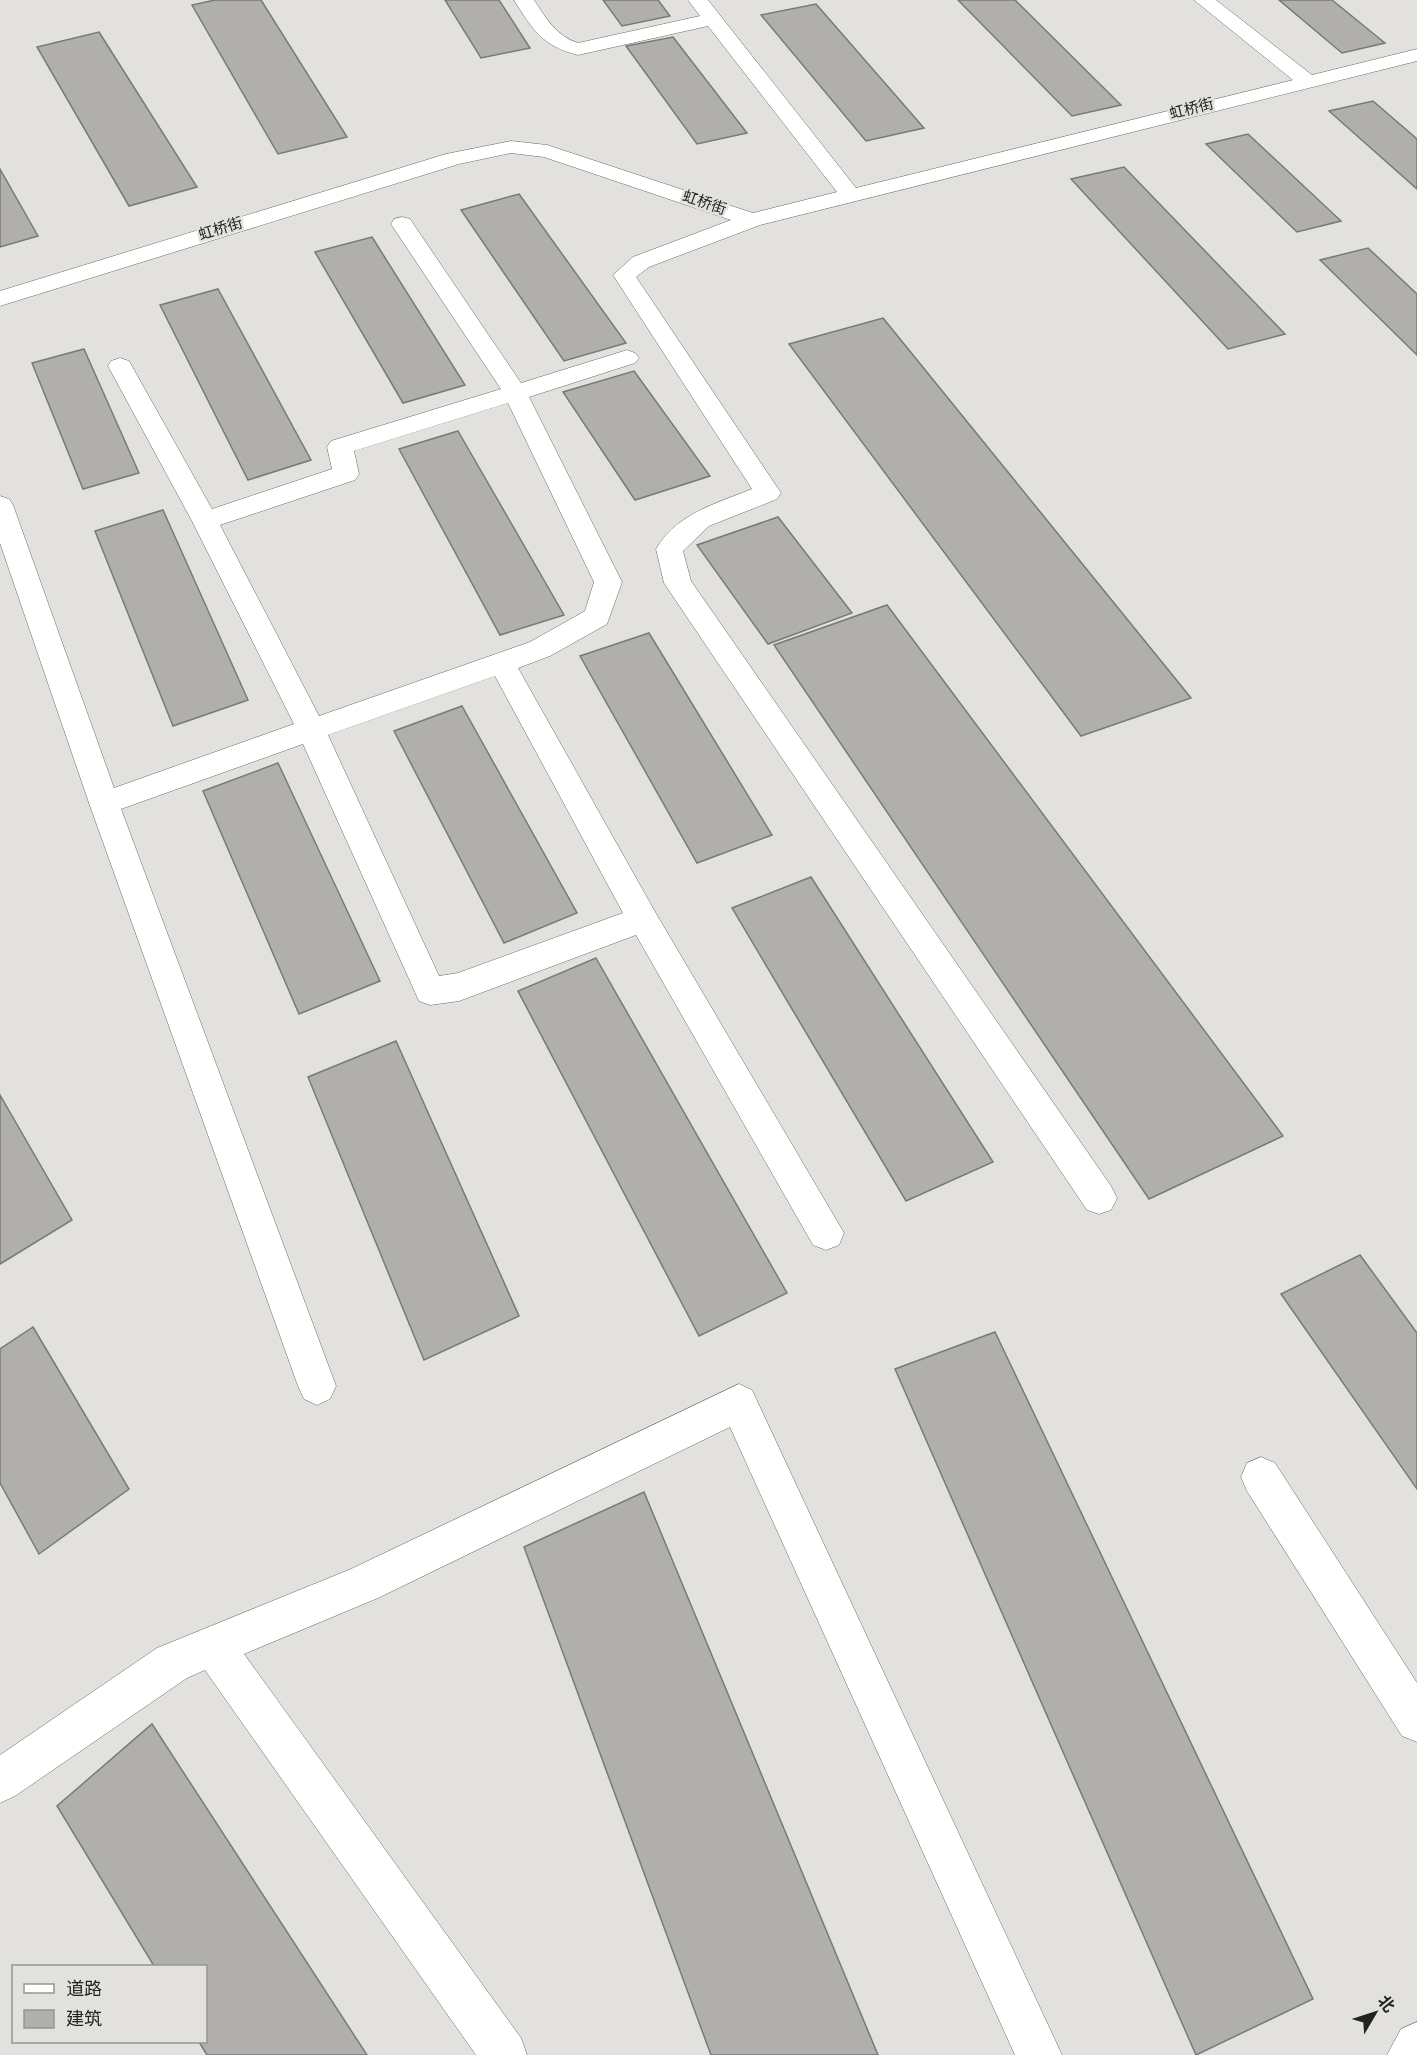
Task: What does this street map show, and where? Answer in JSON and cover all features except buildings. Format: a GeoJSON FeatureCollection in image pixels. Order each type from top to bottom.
{"type":"FeatureCollection","features":[{"type":"Feature","properties":{"kind":"street"},"geometry":{"type":"LineString","coordinates":[[524,0],[548,35],[561,46],[578,49],[714,19]]}},
{"type":"Feature","properties":{"kind":"street"},"geometry":{"type":"LineString","coordinates":[[699,0],[851,196]]}},
{"type":"Feature","properties":{"kind":"street"},"geometry":{"type":"LineString","coordinates":[[1204,0],[1307,81]]}},
{"type":"Feature","properties":{"kind":"street","name":"虹桥街"},"geometry":{"type":"LineString","coordinates":[[0,298],[454,159],[511,147],[547,151],[752,220],[1417,54]]}},
{"type":"Feature","properties":{"kind":"street"},"geometry":{"type":"LineString","coordinates":[[752,220],[641,262],[624,274],[768,493],[700,520],[669,549],[678,583],[1099,1198]]}},
{"type":"Feature","properties":{"kind":"street"},"geometry":{"type":"LineString","coordinates":[[104,803],[540,649],[597,617],[609,582],[515,393],[402,224]]}},
{"type":"Feature","properties":{"kind":"street"},"geometry":{"type":"LineString","coordinates":[[205,521],[346,474],[340,447],[627,358]]}},
{"type":"Feature","properties":{"kind":"street"},"geometry":{"type":"LineString","coordinates":[[120,366],[205,521],[311,729],[430,991],[459,987],[644,919]]}},
{"type":"Feature","properties":{"kind":"street"},"geometry":{"type":"LineString","coordinates":[[0,505],[104,803],[317,1386]]}},
{"type":"Feature","properties":{"kind":"street"},"geometry":{"type":"LineString","coordinates":[[501,662],[644,919],[826,1233]]}},
{"type":"Feature","properties":{"kind":"street"},"geometry":{"type":"LineString","coordinates":[[0,1781],[172,1663],[364,1584],[739,1403],[1039,2055]]}},
{"type":"Feature","properties":{"kind":"street"},"geometry":{"type":"LineString","coordinates":[[1261,1477],[1417,1721]]}},
{"type":"Feature","properties":{"kind":"street"},"geometry":{"type":"LineString","coordinates":[[213,1646],[504,2055]]}},
{"type":"Feature","properties":{"kind":"street"},"geometry":{"type":"LineString","coordinates":[[1410,2055],[1417,2045]]}}]}
